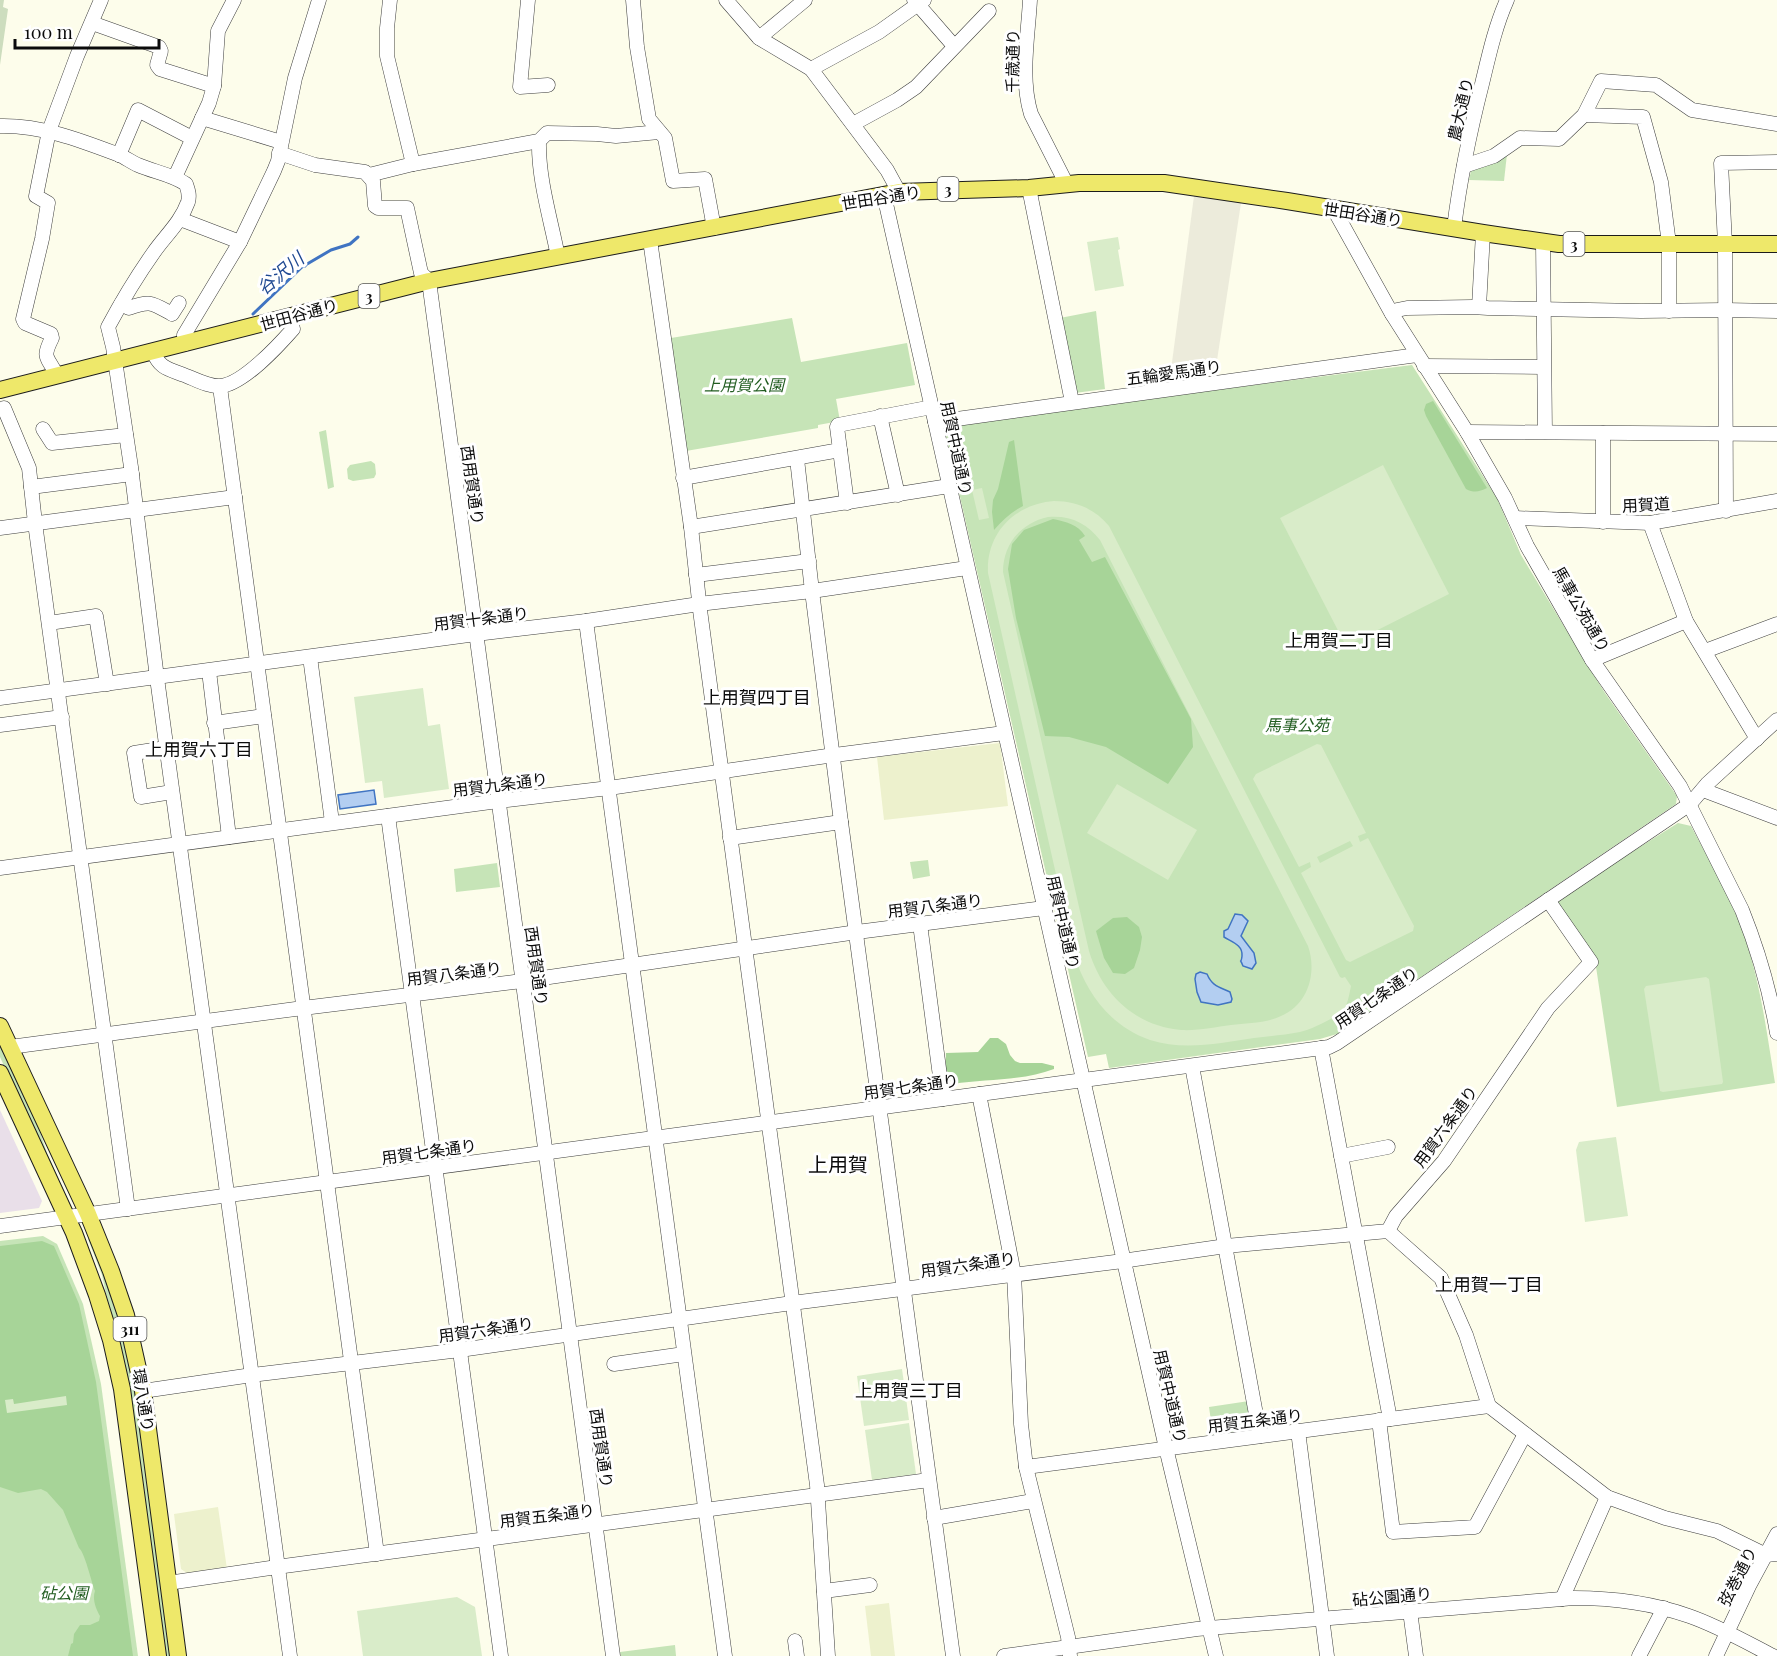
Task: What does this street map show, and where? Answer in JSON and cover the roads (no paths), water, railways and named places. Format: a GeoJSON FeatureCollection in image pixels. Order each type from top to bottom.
{"type":"FeatureCollection","features":[{"type":"Feature","properties":{"kind":"main road","name":"世田谷通り"},"geometry":{"type":"LineString","coordinates":[[0,390],[429,281],[892,194],[1140,182],[1164,183],[1559,244],[1777,244]]}},
{"type":"Feature","properties":{"kind":"main road","name":"環八通り"},"geometry":{"type":"LineString","coordinates":[[0,1026],[88,1214],[126,1315],[143,1391],[178,1656]]}},
{"type":"Feature","properties":{"kind":"main road","name":"環八通り"},"geometry":{"type":"LineString","coordinates":[[0,1073],[86,1261],[118,1371],[158,1656]]}},
{"type":"Feature","properties":{"kind":"street"},"geometry":{"type":"LineString","coordinates":[[57,376],[45,352],[52,338],[51,334],[23,320],[48,203],[36,196],[49,130],[101,0]]}},
{"type":"Feature","properties":{"kind":"street"},"geometry":{"type":"LineString","coordinates":[[175,177],[214,86],[218,31],[234,0]]}},
{"type":"Feature","properties":{"kind":"street"},"geometry":{"type":"LineString","coordinates":[[185,344],[184,335],[240,242],[274,171],[295,78],[319,0]]}},
{"type":"Feature","properties":{"kind":"street"},"geometry":{"type":"LineString","coordinates":[[390,0],[387,56],[413,164]]}},
{"type":"Feature","properties":{"kind":"street"},"geometry":{"type":"LineString","coordinates":[[528,0],[520,87],[548,85]]}},
{"type":"Feature","properties":{"kind":"street"},"geometry":{"type":"LineString","coordinates":[[633,0],[637,47],[650,119],[665,138],[673,181],[705,179],[714,228]]}},
{"type":"Feature","properties":{"kind":"street"},"geometry":{"type":"LineString","coordinates":[[759,38],[805,0]]}},
{"type":"Feature","properties":{"kind":"street","name":"千歳通り"},"geometry":{"type":"LineString","coordinates":[[1030,0],[1025,77],[1028,102],[1031,114],[1067,185]]}},
{"type":"Feature","properties":{"kind":"street","name":"農大通り"},"geometry":{"type":"LineString","coordinates":[[1454,228],[1472,125],[1492,44],[1507,0]]}},
{"type":"Feature","properties":{"kind":"street"},"geometry":{"type":"LineString","coordinates":[[734,3],[759,38],[811,69],[879,32],[919,2],[954,46]]}},
{"type":"Feature","properties":{"kind":"street"},"geometry":{"type":"LineString","coordinates":[[853,124],[916,87],[989,11]]}},
{"type":"Feature","properties":{"kind":"street"},"geometry":{"type":"LineString","coordinates":[[92,23],[159,47],[161,51],[157,65],[160,69],[214,86]]}},
{"type":"Feature","properties":{"kind":"street","name":"用賀中道通り"},"geometry":{"type":"LineString","coordinates":[[811,69],[896,183],[892,194],[935,422],[1166,1448],[1216,1656]]}},
{"type":"Feature","properties":{"kind":"street"},"geometry":{"type":"LineString","coordinates":[[1464,166],[1494,156],[1520,138],[1560,139],[1584,115],[1601,81],[1656,85],[1692,110],[1777,124]]}},
{"type":"Feature","properties":{"kind":"street"},"geometry":{"type":"LineString","coordinates":[[119,155],[138,110],[192,138]]}},
{"type":"Feature","properties":{"kind":"street"},"geometry":{"type":"LineString","coordinates":[[1584,115],[1643,117],[1661,182],[1669,244],[1669,311]]}},
{"type":"Feature","properties":{"kind":"street"},"geometry":{"type":"LineString","coordinates":[[202,118],[280,148],[315,165],[365,171],[369,175],[413,164],[540,141]]}},
{"type":"Feature","properties":{"kind":"street"},"geometry":{"type":"LineString","coordinates":[[0,126],[49,130],[119,155],[138,165],[175,177],[186,184],[189,196],[180,219],[155,251],[120,304],[108,327],[132,474],[156,678],[290,1656]]}},
{"type":"Feature","properties":{"kind":"street"},"geometry":{"type":"LineString","coordinates":[[558,257],[539,153],[540,141],[547,133],[616,136],[658,132]]}},
{"type":"Feature","properties":{"kind":"street"},"geometry":{"type":"LineString","coordinates":[[1726,511],[1725,244],[1721,163],[1777,162]]}},
{"type":"Feature","properties":{"kind":"street","name":"西用賀通り"},"geometry":{"type":"LineString","coordinates":[[369,175],[373,181],[375,206],[378,208],[407,208],[421,273],[429,281],[613,1656]]}},
{"type":"Feature","properties":{"kind":"street"},"geometry":{"type":"LineString","coordinates":[[1029,188],[1072,402]]}},
{"type":"Feature","properties":{"kind":"street","name":"馬事公苑通り"},"geometry":{"type":"LineString","coordinates":[[1338,210],[1337,215],[1392,314],[1467,432],[1515,518],[1527,546],[1592,660],[1614,694],[1656,749],[1690,804],[1749,928],[1768,987],[1777,1033]]}},
{"type":"Feature","properties":{"kind":"street"},"geometry":{"type":"LineString","coordinates":[[180,219],[240,242]]}},
{"type":"Feature","properties":{"kind":"street"},"geometry":{"type":"LineString","coordinates":[[1479,307],[1483,233]]}},
{"type":"Feature","properties":{"kind":"street"},"geometry":{"type":"LineString","coordinates":[[650,240],[691,527],[699,604],[818,1494],[828,1656]]}},
{"type":"Feature","properties":{"kind":"street"},"geometry":{"type":"LineString","coordinates":[[1543,242],[1545,432]]}},
{"type":"Feature","properties":{"kind":"street"},"geometry":{"type":"LineString","coordinates":[[120,304],[129,308],[146,302],[152,303],[172,314],[179,303]]}},
{"type":"Feature","properties":{"kind":"street"},"geometry":{"type":"LineString","coordinates":[[1392,314],[1397,310],[1407,308],[1479,307],[1777,311]]}},
{"type":"Feature","properties":{"kind":"street"},"geometry":{"type":"LineString","coordinates":[[153,351],[156,360],[163,367],[220,387],[232,383],[253,369],[280,344],[293,329],[290,317]]}},
{"type":"Feature","properties":{"kind":"street","name":"五輪愛馬通り"},"geometry":{"type":"LineString","coordinates":[[935,422],[1072,402],[1421,360],[1543,367]]}},
{"type":"Feature","properties":{"kind":"street"},"geometry":{"type":"LineString","coordinates":[[220,387],[377,1554]]}},
{"type":"Feature","properties":{"kind":"street"},"geometry":{"type":"LineString","coordinates":[[1,404],[29,468],[128,1209]]}},
{"type":"Feature","properties":{"kind":"street"},"geometry":{"type":"LineString","coordinates":[[847,503],[838,425],[932,407]]}},
{"type":"Feature","properties":{"kind":"street"},"geometry":{"type":"LineString","coordinates":[[880,416],[898,495]]}},
{"type":"Feature","properties":{"kind":"street"},"geometry":{"type":"LineString","coordinates":[[43,429],[52,443],[126,435]]}},
{"type":"Feature","properties":{"kind":"street"},"geometry":{"type":"LineString","coordinates":[[1467,432],[1777,434]]}},
{"type":"Feature","properties":{"kind":"street"},"geometry":{"type":"LineString","coordinates":[[1603,433],[1603,522]]}},
{"type":"Feature","properties":{"kind":"street"},"geometry":{"type":"LineString","coordinates":[[683,478],[840,450]]}},
{"type":"Feature","properties":{"kind":"street"},"geometry":{"type":"LineString","coordinates":[[797,459],[841,822],[953,1656]]}},
{"type":"Feature","properties":{"kind":"street"},"geometry":{"type":"LineString","coordinates":[[31,487],[132,474]]}},
{"type":"Feature","properties":{"kind":"street"},"geometry":{"type":"LineString","coordinates":[[691,527],[949,486]]}},
{"type":"Feature","properties":{"kind":"street"},"geometry":{"type":"LineString","coordinates":[[0,528],[235,497]]}},
{"type":"Feature","properties":{"kind":"street","name":"用賀道"},"geometry":{"type":"LineString","coordinates":[[1515,518],[1650,523],[1777,501]]}},
{"type":"Feature","properties":{"kind":"street"},"geometry":{"type":"LineString","coordinates":[[1650,523],[1686,621],[1757,739]]}},
{"type":"Feature","properties":{"kind":"street"},"geometry":{"type":"LineString","coordinates":[[696,575],[809,561]]}},
{"type":"Feature","properties":{"kind":"street","name":"用賀十条通り"},"geometry":{"type":"LineString","coordinates":[[0,699],[699,604],[812,591],[967,567]]}},
{"type":"Feature","properties":{"kind":"street"},"geometry":{"type":"LineString","coordinates":[[49,623],[96,616],[107,684]]}},
{"type":"Feature","properties":{"kind":"street"},"geometry":{"type":"LineString","coordinates":[[586,621],[725,1656]]}},
{"type":"Feature","properties":{"kind":"street"},"geometry":{"type":"LineString","coordinates":[[1592,660],[1686,621]]}},
{"type":"Feature","properties":{"kind":"street"},"geometry":{"type":"LineString","coordinates":[[1705,651],[1777,624]]}},
{"type":"Feature","properties":{"kind":"street"},"geometry":{"type":"LineString","coordinates":[[310,657],[332,822]]}},
{"type":"Feature","properties":{"kind":"street"},"geometry":{"type":"LineString","coordinates":[[209,671],[229,837]]}},
{"type":"Feature","properties":{"kind":"street"},"geometry":{"type":"LineString","coordinates":[[214,723],[264,716]]}},
{"type":"Feature","properties":{"kind":"street"},"geometry":{"type":"LineString","coordinates":[[0,725],[62,717]]}},
{"type":"Feature","properties":{"kind":"street","name":"用賀七条通り"},"geometry":{"type":"LineString","coordinates":[[0,1226],[1322,1048],[1337,1043],[1690,804],[1707,784],[1777,720]]}},
{"type":"Feature","properties":{"kind":"street","name":"用賀九条通り"},"geometry":{"type":"LineString","coordinates":[[0,868],[332,822],[609,788],[1004,733]]}},
{"type":"Feature","properties":{"kind":"street"},"geometry":{"type":"LineString","coordinates":[[166,748],[134,753],[141,797],[172,792]]}},
{"type":"Feature","properties":{"kind":"street"},"geometry":{"type":"LineString","coordinates":[[1703,790],[1777,818]]}},
{"type":"Feature","properties":{"kind":"street"},"geometry":{"type":"LineString","coordinates":[[388,816],[501,1656]]}},
{"type":"Feature","properties":{"kind":"street"},"geometry":{"type":"LineString","coordinates":[[730,838],[841,822]]}},
{"type":"Feature","properties":{"kind":"street","name":"用賀六条通り"},"geometry":{"type":"LineString","coordinates":[[143,1391],[1226,1246],[1388,1231],[1396,1216],[1444,1161],[1548,1008],[1591,962],[1548,900]]}},
{"type":"Feature","properties":{"kind":"street","name":"用賀八条通り"},"geometry":{"type":"LineString","coordinates":[[10,1047],[522,981],[632,963],[1044,908]]}},
{"type":"Feature","properties":{"kind":"street"},"geometry":{"type":"LineString","coordinates":[[920,924],[943,1099]]}},
{"type":"Feature","properties":{"kind":"street"},"geometry":{"type":"LineString","coordinates":[[1322,1048],[1369,1302],[1384,1419],[1393,1532],[1475,1527],[1525,1434]]}},
{"type":"Feature","properties":{"kind":"street"},"geometry":{"type":"LineString","coordinates":[[1192,1066],[1260,1436]]}},
{"type":"Feature","properties":{"kind":"street"},"geometry":{"type":"LineString","coordinates":[[979,1094],[1014,1274],[1021,1424],[1026,1467],[1070,1651]]}},
{"type":"Feature","properties":{"kind":"street"},"geometry":{"type":"LineString","coordinates":[[1341,1155],[1388,1147]]}},
{"type":"Feature","properties":{"kind":"street"},"geometry":{"type":"LineString","coordinates":[[1388,1231],[1441,1278],[1466,1335],[1489,1406],[1607,1497],[1665,1518],[1716,1531],[1771,1554]]}},
{"type":"Feature","properties":{"kind":"street"},"geometry":{"type":"LineString","coordinates":[[614,1364],[684,1354]]}},
{"type":"Feature","properties":{"kind":"street","name":"用賀五条通り"},"geometry":{"type":"LineString","coordinates":[[1026,1467],[1489,1406]]}},
{"type":"Feature","properties":{"kind":"street"},"geometry":{"type":"LineString","coordinates":[[1298,1431],[1327,1656]]}},
{"type":"Feature","properties":{"kind":"street","name":"用賀五条通り"},"geometry":{"type":"LineString","coordinates":[[168,1583],[929,1480]]}},
{"type":"Feature","properties":{"kind":"street"},"geometry":{"type":"LineString","coordinates":[[1562,1599],[1607,1497]]}},
{"type":"Feature","properties":{"kind":"street"},"geometry":{"type":"LineString","coordinates":[[934,1518],[1033,1501]]}},
{"type":"Feature","properties":{"kind":"street","name":"弦巻通り"},"geometry":{"type":"LineString","coordinates":[[1716,1656],[1726,1633],[1771,1554],[1777,1534]]}},
{"type":"Feature","properties":{"kind":"street"},"geometry":{"type":"LineString","coordinates":[[824,1591],[870,1583]]}},
{"type":"Feature","properties":{"kind":"street","name":"砧公園通り"},"geometry":{"type":"LineString","coordinates":[[1004,1656],[1070,1651],[1209,1628],[1562,1599],[1600,1598],[1664,1608],[1691,1616],[1773,1656]]}},
{"type":"Feature","properties":{"kind":"street"},"geometry":{"type":"LineString","coordinates":[[1639,1656],[1664,1608]]}},
{"type":"Feature","properties":{"kind":"street"},"geometry":{"type":"LineString","coordinates":[[1410,1611],[1416,1656]]}},
{"type":"Feature","properties":{"kind":"street"},"geometry":{"type":"LineString","coordinates":[[795,1641],[797,1656]]}},
{"type":"Feature","properties":{"kind":"water"},"geometry":{"type":"Polygon","coordinates":[[[374,790],[376,804],[340,809],[338,795],[374,790]]]}},
{"type":"Feature","properties":{"kind":"water"},"geometry":{"type":"Polygon","coordinates":[[[1235,914],[1242,915],[1248,921],[1241,936],[1254,953],[1256,963],[1252,969],[1243,966],[1239,946],[1224,937],[1224,931],[1228,929],[1235,914]]]}},
{"type":"Feature","properties":{"kind":"water"},"geometry":{"type":"Polygon","coordinates":[[[1200,972],[1207,974],[1216,986],[1230,992],[1231,1002],[1218,1005],[1201,1002],[1195,979],[1196,974],[1200,972]]]}},
{"type":"Feature","properties":{"kind":"waterway","name":"谷沢川"},"geometry":{"type":"LineString","coordinates":[[253,314],[302,267],[331,250],[350,244],[358,237]]}},
{"type":"Feature","properties":{"kind":"waterway"},"geometry":{"type":"LineString","coordinates":[[292,256],[305,266]]}},
{"type":"Feature","properties":{"kind":"district","name":"上用賀二丁目"},"geometry":{"type":"Point","coordinates":[1339,640]}},
{"type":"Feature","properties":{"kind":"district","name":"上用賀四丁目"},"geometry":{"type":"Point","coordinates":[757,697]}},
{"type":"Feature","properties":{"kind":"district","name":"上用賀六丁目"},"geometry":{"type":"Point","coordinates":[199,749]}},
{"type":"Feature","properties":{"kind":"district","name":"上用賀"},"geometry":{"type":"Point","coordinates":[838,1163]}},
{"type":"Feature","properties":{"kind":"district","name":"上用賀一丁目"},"geometry":{"type":"Point","coordinates":[1489,1284]}},
{"type":"Feature","properties":{"kind":"district","name":"上用賀三丁目"},"geometry":{"type":"Point","coordinates":[909,1390]}},
{"type":"Feature","properties":{"kind":"park label","name":"上用賀公園"},"geometry":{"type":"Point","coordinates":[744,384]}},
{"type":"Feature","properties":{"kind":"park label","name":"馬事公苑"},"geometry":{"type":"Point","coordinates":[1297,724]}},
{"type":"Feature","properties":{"kind":"park label","name":"砧公園"},"geometry":{"type":"Point","coordinates":[64,1592]}}]}
